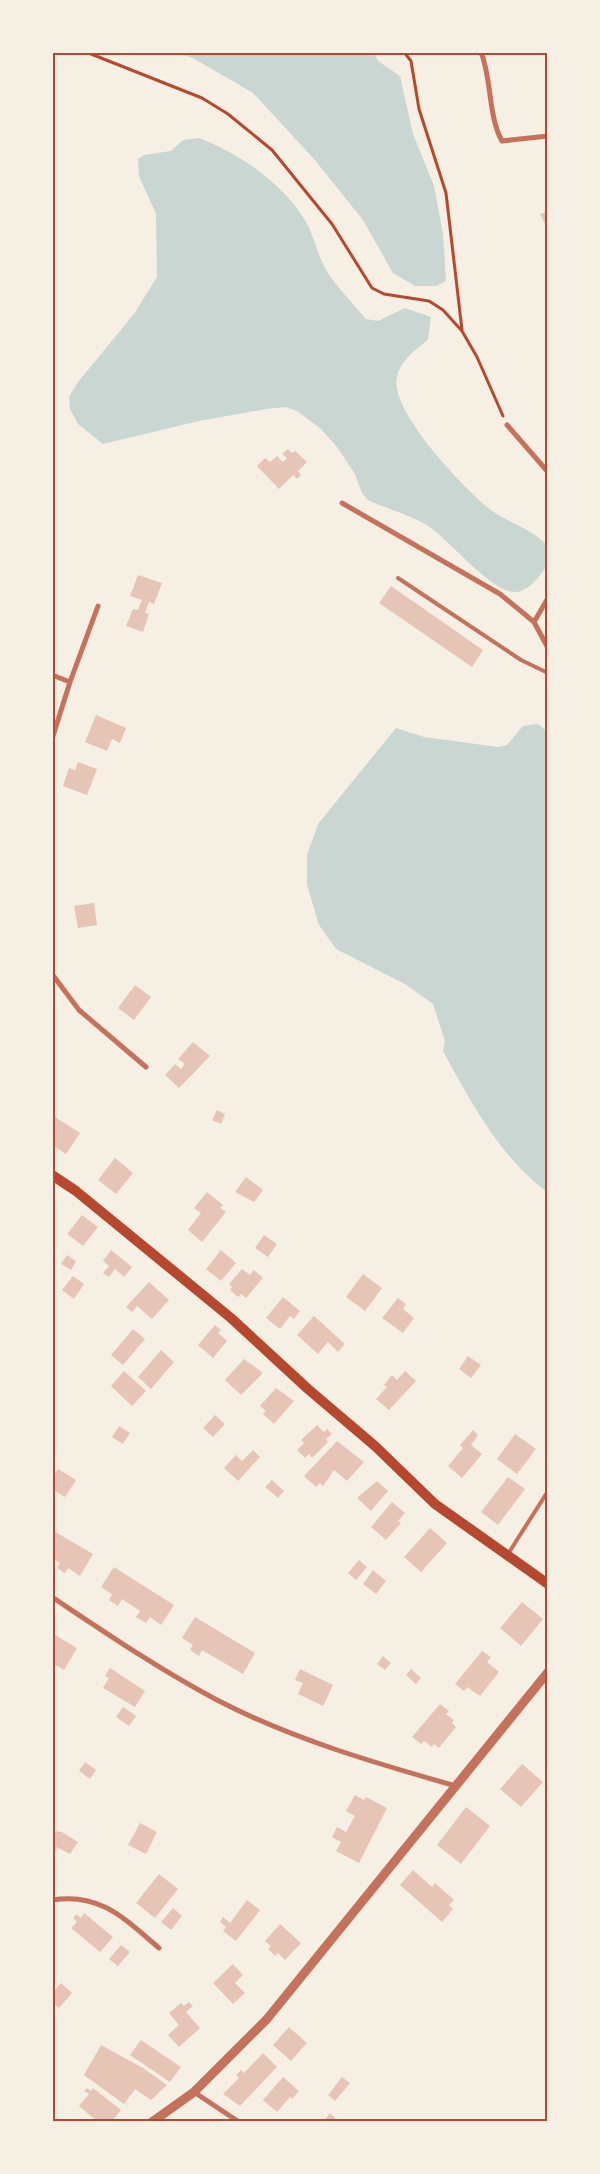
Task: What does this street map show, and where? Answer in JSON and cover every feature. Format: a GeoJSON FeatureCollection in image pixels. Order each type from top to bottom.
{"type":"FeatureCollection","features":[{"type":"Feature","properties":{"kind":"main road"},"geometry":{"type":"LineString","coordinates":[[52,1176],[76,1191],[224,1312],[375,1446],[436,1504],[506,1556],[548,1584]]}},
{"type":"Feature","properties":{"kind":"street"},"geometry":{"type":"LineString","coordinates":[[481,52],[488,73],[496,131],[502,140],[548,136]]}},
{"type":"Feature","properties":{"kind":"street"},"geometry":{"type":"LineString","coordinates":[[507,425],[548,472]]}},
{"type":"Feature","properties":{"kind":"street"},"geometry":{"type":"LineString","coordinates":[[342,503],[458,568],[500,594],[534,622],[548,648]]}},
{"type":"Feature","properties":{"kind":"street"},"geometry":{"type":"LineString","coordinates":[[534,622],[548,598]]}},
{"type":"Feature","properties":{"kind":"street"},"geometry":{"type":"LineString","coordinates":[[52,739],[70,682],[98,606]]}},
{"type":"Feature","properties":{"kind":"street"},"geometry":{"type":"LineString","coordinates":[[52,675],[70,682]]}},
{"type":"Feature","properties":{"kind":"street"},"geometry":{"type":"LineString","coordinates":[[52,974],[79,1010],[146,1067]]}},
{"type":"Feature","properties":{"kind":"street"},"geometry":{"type":"LineString","coordinates":[[52,1597],[140,1655],[216,1700],[275,1727],[344,1752],[456,1786]]}},
{"type":"Feature","properties":{"kind":"street"},"geometry":{"type":"LineString","coordinates":[[152,2122],[194,2092],[267,2020],[548,1672]]}},
{"type":"Feature","properties":{"kind":"street"},"geometry":{"type":"LineString","coordinates":[[52,1900],[70,1897],[90,1900],[111,1909],[159,1948]]}},
{"type":"Feature","properties":{"kind":"street"},"geometry":{"type":"LineString","coordinates":[[194,2092],[239,2122]]}},
{"type":"Feature","properties":{"kind":"lane"},"geometry":{"type":"LineString","coordinates":[[398,578],[521,660],[548,673]]}},
{"type":"Feature","properties":{"kind":"lane"},"geometry":{"type":"LineString","coordinates":[[506,1556],[548,1491]]}},
{"type":"Feature","properties":{"kind":"path"},"geometry":{"type":"LineString","coordinates":[[86,52],[202,98],[228,114],[272,150],[299,180],[332,224],[372,288],[384,294],[429,301],[443,310],[462,331],[477,357],[507,425]]}},
{"type":"Feature","properties":{"kind":"path"},"geometry":{"type":"LineString","coordinates":[[404,52],[411,62],[419,110],[446,193],[462,331]]}},
{"type":"Feature","properties":{"kind":"shaded area"},"geometry":{"type":"Polygon","coordinates":[[[178,53],[374,53],[378,61],[400,76],[413,134],[434,186],[443,234],[446,281],[436,286],[415,286],[393,273],[363,220],[314,159],[253,93],[193,58],[178,53]]]}},
{"type":"Feature","properties":{"kind":"shaded area"},"geometry":{"type":"Polygon","coordinates":[[[199,138],[245,161],[286,195],[306,222],[329,275],[366,319],[378,321],[405,308],[431,317],[428,340],[409,356],[401,366],[397,377],[398,392],[405,409],[417,429],[448,469],[492,511],[528,531],[547,545],[547,565],[530,586],[516,592],[506,590],[483,575],[428,526],[368,500],[362,493],[355,474],[337,447],[320,428],[297,411],[286,407],[199,421],[103,444],[78,424],[70,409],[69,397],[78,382],[134,314],[157,277],[156,214],[139,176],[138,159],[144,155],[171,151],[183,140],[199,138]]]}},
{"type":"Feature","properties":{"kind":"shaded area"},"geometry":{"type":"Polygon","coordinates":[[[538,724],[548,732],[547,1192],[514,1162],[476,1109],[443,1051],[445,1041],[433,1004],[405,984],[336,949],[319,925],[307,885],[307,855],[318,824],[396,728],[424,737],[498,747],[507,745],[523,726],[538,724]]]}},
{"type":"Feature","properties":{"kind":"building"},"geometry":{"type":"Polygon","coordinates":[[[548,211],[548,230],[540,214],[548,211]]]}},
{"type":"Feature","properties":{"kind":"building"},"geometry":{"type":"Polygon","coordinates":[[[288,449],[292,453],[295,451],[307,462],[298,471],[301,475],[297,479],[293,475],[279,489],[257,466],[265,458],[270,462],[277,456],[283,462],[287,458],[282,454],[288,449]]]}},
{"type":"Feature","properties":{"kind":"building"},"geometry":{"type":"Polygon","coordinates":[[[138,575],[162,583],[154,604],[149,602],[145,613],[149,614],[143,632],[126,626],[133,609],[138,610],[142,600],[130,596],[138,575]]]}},
{"type":"Feature","properties":{"kind":"building"},"geometry":{"type":"Polygon","coordinates":[[[391,586],[483,650],[472,667],[379,603],[391,586]]]}},
{"type":"Feature","properties":{"kind":"building"},"geometry":{"type":"Polygon","coordinates":[[[96,715],[126,728],[120,743],[112,739],[107,751],[85,742],[96,715]]]}},
{"type":"Feature","properties":{"kind":"building"},"geometry":{"type":"Polygon","coordinates":[[[78,762],[97,769],[87,795],[63,786],[69,768],[75,770],[78,762]]]}},
{"type":"Feature","properties":{"kind":"building"},"geometry":{"type":"Polygon","coordinates":[[[94,903],[97,925],[78,928],[74,906],[94,903]]]}},
{"type":"Feature","properties":{"kind":"building"},"geometry":{"type":"Polygon","coordinates":[[[135,985],[151,997],[134,1020],[118,1008],[135,985]]]}},
{"type":"Feature","properties":{"kind":"building"},"geometry":{"type":"Polygon","coordinates":[[[193,1042],[210,1056],[179,1088],[165,1075],[175,1064],[181,1069],[185,1064],[178,1059],[193,1042]]]}},
{"type":"Feature","properties":{"kind":"building"},"geometry":{"type":"Polygon","coordinates":[[[217,1110],[225,1114],[221,1124],[212,1120],[217,1110]]]}},
{"type":"Feature","properties":{"kind":"building"},"geometry":{"type":"Polygon","coordinates":[[[52,1115],[80,1133],[66,1154],[52,1145],[52,1115]]]}},
{"type":"Feature","properties":{"kind":"building"},"geometry":{"type":"Polygon","coordinates":[[[115,1158],[133,1173],[116,1194],[98,1180],[115,1158]]]}},
{"type":"Feature","properties":{"kind":"building"},"geometry":{"type":"Polygon","coordinates":[[[246,1177],[263,1190],[254,1202],[235,1192],[246,1177]]]}},
{"type":"Feature","properties":{"kind":"building"},"geometry":{"type":"Polygon","coordinates":[[[207,1192],[223,1205],[220,1208],[226,1212],[202,1242],[188,1230],[201,1213],[194,1208],[207,1192]]]}},
{"type":"Feature","properties":{"kind":"building"},"geometry":{"type":"Polygon","coordinates":[[[82,1215],[98,1227],[83,1246],[67,1234],[82,1215]]]}},
{"type":"Feature","properties":{"kind":"building"},"geometry":{"type":"Polygon","coordinates":[[[264,1235],[277,1244],[268,1257],[255,1248],[264,1235]]]}},
{"type":"Feature","properties":{"kind":"building"},"geometry":{"type":"Polygon","coordinates":[[[111,1250],[132,1267],[124,1277],[115,1269],[109,1277],[103,1273],[109,1266],[103,1261],[111,1250]]]}},
{"type":"Feature","properties":{"kind":"building"},"geometry":{"type":"Polygon","coordinates":[[[221,1250],[236,1263],[221,1281],[206,1269],[221,1250]]]}},
{"type":"Feature","properties":{"kind":"building"},"geometry":{"type":"Polygon","coordinates":[[[67,1255],[76,1261],[71,1270],[61,1264],[67,1255]]]}},
{"type":"Feature","properties":{"kind":"building"},"geometry":{"type":"Polygon","coordinates":[[[242,1269],[250,1275],[254,1270],[263,1278],[246,1298],[241,1294],[238,1297],[230,1290],[232,1287],[229,1284],[242,1269]]]}},
{"type":"Feature","properties":{"kind":"building"},"geometry":{"type":"Polygon","coordinates":[[[363,1274],[382,1288],[365,1311],[346,1297],[363,1274]]]}},
{"type":"Feature","properties":{"kind":"building"},"geometry":{"type":"Polygon","coordinates":[[[73,1276],[84,1284],[74,1299],[62,1290],[73,1276]]]}},
{"type":"Feature","properties":{"kind":"building"},"geometry":{"type":"Polygon","coordinates":[[[149,1282],[169,1300],[152,1319],[137,1306],[132,1312],[126,1307],[149,1282]]]}},
{"type":"Feature","properties":{"kind":"building"},"geometry":{"type":"Polygon","coordinates":[[[283,1297],[300,1311],[294,1319],[290,1316],[280,1329],[266,1318],[283,1297]]]}},
{"type":"Feature","properties":{"kind":"building"},"geometry":{"type":"Polygon","coordinates":[[[398,1298],[406,1304],[403,1309],[414,1318],[403,1333],[382,1318],[398,1298]]]}},
{"type":"Feature","properties":{"kind":"building"},"geometry":{"type":"Polygon","coordinates":[[[314,1316],[345,1344],[338,1352],[328,1342],[318,1354],[297,1335],[314,1316]]]}},
{"type":"Feature","properties":{"kind":"building"},"geometry":{"type":"Polygon","coordinates":[[[215,1325],[221,1330],[218,1333],[227,1341],[213,1358],[198,1345],[215,1325]]]}},
{"type":"Feature","properties":{"kind":"building"},"geometry":{"type":"Polygon","coordinates":[[[133,1329],[145,1339],[123,1365],[111,1355],[133,1329]]]}},
{"type":"Feature","properties":{"kind":"building"},"geometry":{"type":"Polygon","coordinates":[[[161,1350],[174,1362],[151,1389],[138,1377],[161,1350]]]}},
{"type":"Feature","properties":{"kind":"building"},"geometry":{"type":"Polygon","coordinates":[[[468,1356],[481,1365],[471,1378],[459,1369],[468,1356]]]}},
{"type":"Feature","properties":{"kind":"building"},"geometry":{"type":"Polygon","coordinates":[[[244,1359],[263,1373],[241,1395],[225,1380],[244,1359]]]}},
{"type":"Feature","properties":{"kind":"building"},"geometry":{"type":"Polygon","coordinates":[[[124,1371],[146,1391],[132,1406],[111,1386],[124,1371]]]}},
{"type":"Feature","properties":{"kind":"building"},"geometry":{"type":"Polygon","coordinates":[[[405,1371],[416,1381],[389,1410],[376,1399],[387,1387],[384,1385],[392,1375],[397,1380],[405,1371]]]}},
{"type":"Feature","properties":{"kind":"building"},"geometry":{"type":"Polygon","coordinates":[[[276,1388],[294,1401],[274,1424],[263,1414],[266,1411],[260,1406],[276,1388]]]}},
{"type":"Feature","properties":{"kind":"building"},"geometry":{"type":"Polygon","coordinates":[[[215,1415],[225,1424],[213,1437],[203,1428],[215,1415]]]}},
{"type":"Feature","properties":{"kind":"building"},"geometry":{"type":"Polygon","coordinates":[[[317,1425],[324,1432],[327,1429],[332,1434],[326,1439],[328,1442],[312,1458],[309,1454],[305,1458],[297,1450],[304,1443],[301,1440],[317,1425]]]}},
{"type":"Feature","properties":{"kind":"building"},"geometry":{"type":"Polygon","coordinates":[[[119,1426],[130,1433],[123,1444],[112,1437],[119,1426]]]}},
{"type":"Feature","properties":{"kind":"building"},"geometry":{"type":"Polygon","coordinates":[[[473,1430],[478,1435],[471,1445],[482,1454],[462,1478],[448,1466],[463,1448],[460,1445],[473,1430]]]}},
{"type":"Feature","properties":{"kind":"building"},"geometry":{"type":"Polygon","coordinates":[[[515,1434],[536,1449],[517,1474],[497,1459],[515,1434]]]}},
{"type":"Feature","properties":{"kind":"building"},"geometry":{"type":"Polygon","coordinates":[[[337,1441],[364,1462],[347,1481],[334,1470],[323,1486],[320,1483],[316,1487],[304,1476],[337,1441]]]}},
{"type":"Feature","properties":{"kind":"building"},"geometry":{"type":"Polygon","coordinates":[[[253,1450],[260,1457],[238,1481],[224,1468],[236,1455],[242,1461],[253,1450]]]}},
{"type":"Feature","properties":{"kind":"building"},"geometry":{"type":"Polygon","coordinates":[[[58,1469],[76,1480],[65,1497],[52,1489],[52,1478],[58,1469]]]}},
{"type":"Feature","properties":{"kind":"building"},"geometry":{"type":"Polygon","coordinates":[[[508,1477],[525,1489],[498,1525],[481,1512],[508,1477]]]}},
{"type":"Feature","properties":{"kind":"building"},"geometry":{"type":"Polygon","coordinates":[[[272,1480],[284,1491],[278,1498],[265,1487],[272,1480]]]}},
{"type":"Feature","properties":{"kind":"building"},"geometry":{"type":"Polygon","coordinates":[[[377,1481],[388,1491],[371,1511],[357,1498],[377,1481]]]}},
{"type":"Feature","properties":{"kind":"building"},"geometry":{"type":"Polygon","coordinates":[[[392,1502],[405,1513],[398,1521],[401,1523],[386,1540],[371,1527],[392,1502]]]}},
{"type":"Feature","properties":{"kind":"building"},"geometry":{"type":"Polygon","coordinates":[[[430,1528],[447,1543],[421,1572],[404,1557],[430,1528]]]}},
{"type":"Feature","properties":{"kind":"building"},"geometry":{"type":"Polygon","coordinates":[[[52,1530],[93,1554],[80,1576],[68,1568],[65,1573],[57,1568],[60,1563],[52,1558],[52,1530]]]}},
{"type":"Feature","properties":{"kind":"building"},"geometry":{"type":"Polygon","coordinates":[[[359,1560],[367,1567],[356,1580],[348,1573],[359,1560]]]}},
{"type":"Feature","properties":{"kind":"building"},"geometry":{"type":"Polygon","coordinates":[[[114,1567],[174,1605],[161,1625],[150,1617],[146,1623],[136,1617],[140,1611],[122,1599],[118,1606],[109,1600],[112,1594],[101,1587],[114,1567]]]}},
{"type":"Feature","properties":{"kind":"building"},"geometry":{"type":"Polygon","coordinates":[[[373,1570],[386,1581],[376,1594],[363,1584],[373,1570]]]}},
{"type":"Feature","properties":{"kind":"building"},"geometry":{"type":"Polygon","coordinates":[[[522,1602],[543,1619],[521,1646],[500,1628],[522,1602]]]}},
{"type":"Feature","properties":{"kind":"building"},"geometry":{"type":"Polygon","coordinates":[[[195,1617],[255,1653],[243,1674],[202,1650],[199,1656],[190,1650],[193,1645],[182,1638],[195,1617]]]}},
{"type":"Feature","properties":{"kind":"building"},"geometry":{"type":"Polygon","coordinates":[[[52,1633],[77,1648],[64,1670],[52,1663],[52,1633]]]}},
{"type":"Feature","properties":{"kind":"building"},"geometry":{"type":"Polygon","coordinates":[[[482,1651],[491,1657],[487,1662],[499,1672],[480,1696],[467,1687],[464,1691],[455,1684],[482,1651]]]}},
{"type":"Feature","properties":{"kind":"building"},"geometry":{"type":"Polygon","coordinates":[[[383,1656],[391,1663],[385,1670],[377,1664],[383,1656]]]}},
{"type":"Feature","properties":{"kind":"building"},"geometry":{"type":"Polygon","coordinates":[[[110,1668],[145,1691],[135,1707],[103,1688],[109,1678],[105,1676],[110,1668]]]}},
{"type":"Feature","properties":{"kind":"building"},"geometry":{"type":"Polygon","coordinates":[[[300,1669],[333,1685],[323,1706],[298,1694],[303,1683],[295,1680],[300,1669]]]}},
{"type":"Feature","properties":{"kind":"building"},"geometry":{"type":"Polygon","coordinates":[[[411,1669],[421,1678],[416,1684],[406,1675],[411,1669]]]}},
{"type":"Feature","properties":{"kind":"building"},"geometry":{"type":"Polygon","coordinates":[[[440,1704],[449,1711],[446,1714],[454,1720],[452,1723],[456,1727],[439,1748],[434,1744],[432,1747],[424,1741],[421,1744],[412,1737],[440,1704]]]}},
{"type":"Feature","properties":{"kind":"building"},"geometry":{"type":"Polygon","coordinates":[[[123,1707],[136,1716],[129,1726],[116,1717],[123,1707]]]}},
{"type":"Feature","properties":{"kind":"building"},"geometry":{"type":"Polygon","coordinates":[[[85,1762],[96,1770],[90,1779],[79,1771],[85,1762]]]}},
{"type":"Feature","properties":{"kind":"building"},"geometry":{"type":"Polygon","coordinates":[[[522,1764],[543,1782],[521,1807],[500,1789],[522,1764]]]}},
{"type":"Feature","properties":{"kind":"building"},"geometry":{"type":"Polygon","coordinates":[[[355,1795],[364,1800],[366,1797],[387,1808],[359,1863],[336,1851],[341,1842],[332,1837],[337,1827],[346,1832],[355,1816],[346,1811],[355,1795]]]}},
{"type":"Feature","properties":{"kind":"building"},"geometry":{"type":"Polygon","coordinates":[[[466,1807],[490,1826],[461,1864],[437,1845],[466,1807]]]}},
{"type":"Feature","properties":{"kind":"building"},"geometry":{"type":"Polygon","coordinates":[[[140,1823],[157,1832],[146,1854],[128,1845],[140,1823]]]}},
{"type":"Feature","properties":{"kind":"building"},"geometry":{"type":"Polygon","coordinates":[[[52,1831],[62,1832],[78,1842],[70,1854],[56,1847],[55,1854],[52,1854],[52,1831]]]}},
{"type":"Feature","properties":{"kind":"building"},"geometry":{"type":"Polygon","coordinates":[[[413,1870],[432,1887],[435,1883],[454,1900],[449,1905],[453,1909],[442,1922],[400,1885],[413,1870]]]}},
{"type":"Feature","properties":{"kind":"building"},"geometry":{"type":"Polygon","coordinates":[[[159,1874],[178,1889],[155,1918],[136,1903],[159,1874]]]}},
{"type":"Feature","properties":{"kind":"building"},"geometry":{"type":"Polygon","coordinates":[[[247,1900],[260,1910],[236,1941],[223,1931],[226,1927],[220,1922],[223,1917],[230,1923],[247,1900]]]}},
{"type":"Feature","properties":{"kind":"building"},"geometry":{"type":"Polygon","coordinates":[[[173,1908],[182,1916],[171,1930],[161,1922],[173,1908]]]}},
{"type":"Feature","properties":{"kind":"building"},"geometry":{"type":"Polygon","coordinates":[[[84,1913],[113,1937],[100,1952],[71,1928],[77,1922],[73,1918],[76,1914],[81,1918],[84,1913]]]}},
{"type":"Feature","properties":{"kind":"building"},"geometry":{"type":"Polygon","coordinates":[[[280,1924],[301,1943],[285,1960],[278,1953],[275,1956],[268,1949],[271,1946],[265,1941],[280,1924]]]}},
{"type":"Feature","properties":{"kind":"building"},"geometry":{"type":"Polygon","coordinates":[[[121,1945],[130,1952],[118,1966],[109,1959],[121,1945]]]}},
{"type":"Feature","properties":{"kind":"building"},"geometry":{"type":"Polygon","coordinates":[[[233,1964],[243,1975],[235,1983],[245,1993],[233,2004],[213,1983],[233,1964]]]}},
{"type":"Feature","properties":{"kind":"building"},"geometry":{"type":"Polygon","coordinates":[[[61,1983],[72,1993],[59,2008],[52,2002],[52,1993],[61,1983]]]}},
{"type":"Feature","properties":{"kind":"building"},"geometry":{"type":"Polygon","coordinates":[[[189,2002],[193,2006],[186,2012],[200,2028],[179,2047],[168,2035],[179,2025],[169,2013],[181,2003],[184,2006],[189,2002]]]}},
{"type":"Feature","properties":{"kind":"building"},"geometry":{"type":"Polygon","coordinates":[[[289,2027],[307,2043],[291,2061],[273,2045],[289,2027]]]}},
{"type":"Feature","properties":{"kind":"building"},"geometry":{"type":"Polygon","coordinates":[[[141,2040],[181,2067],[170,2082],[130,2055],[141,2040]]]}},
{"type":"Feature","properties":{"kind":"building"},"geometry":{"type":"Polygon","coordinates":[[[101,2045],[143,2068],[167,2085],[151,2100],[135,2089],[124,2104],[84,2075],[101,2045]]]}},
{"type":"Feature","properties":{"kind":"building"},"geometry":{"type":"Polygon","coordinates":[[[263,2053],[277,2067],[240,2106],[223,2094],[239,2078],[236,2075],[241,2070],[244,2073],[263,2053]]]}},
{"type":"Feature","properties":{"kind":"building"},"geometry":{"type":"Polygon","coordinates":[[[283,2077],[299,2091],[292,2099],[290,2097],[277,2112],[263,2100],[283,2077]]]}},
{"type":"Feature","properties":{"kind":"building"},"geometry":{"type":"Polygon","coordinates":[[[342,2077],[350,2083],[335,2101],[328,2095],[342,2077]]]}},
{"type":"Feature","properties":{"kind":"building"},"geometry":{"type":"Polygon","coordinates":[[[87,2088],[91,2091],[93,2088],[121,2110],[111,2122],[98,2122],[79,2106],[89,2094],[84,2091],[87,2088]]]}},
{"type":"Feature","properties":{"kind":"building"},"geometry":{"type":"Polygon","coordinates":[[[330,2113],[335,2118],[332,2122],[323,2122],[330,2113]]]}}]}
